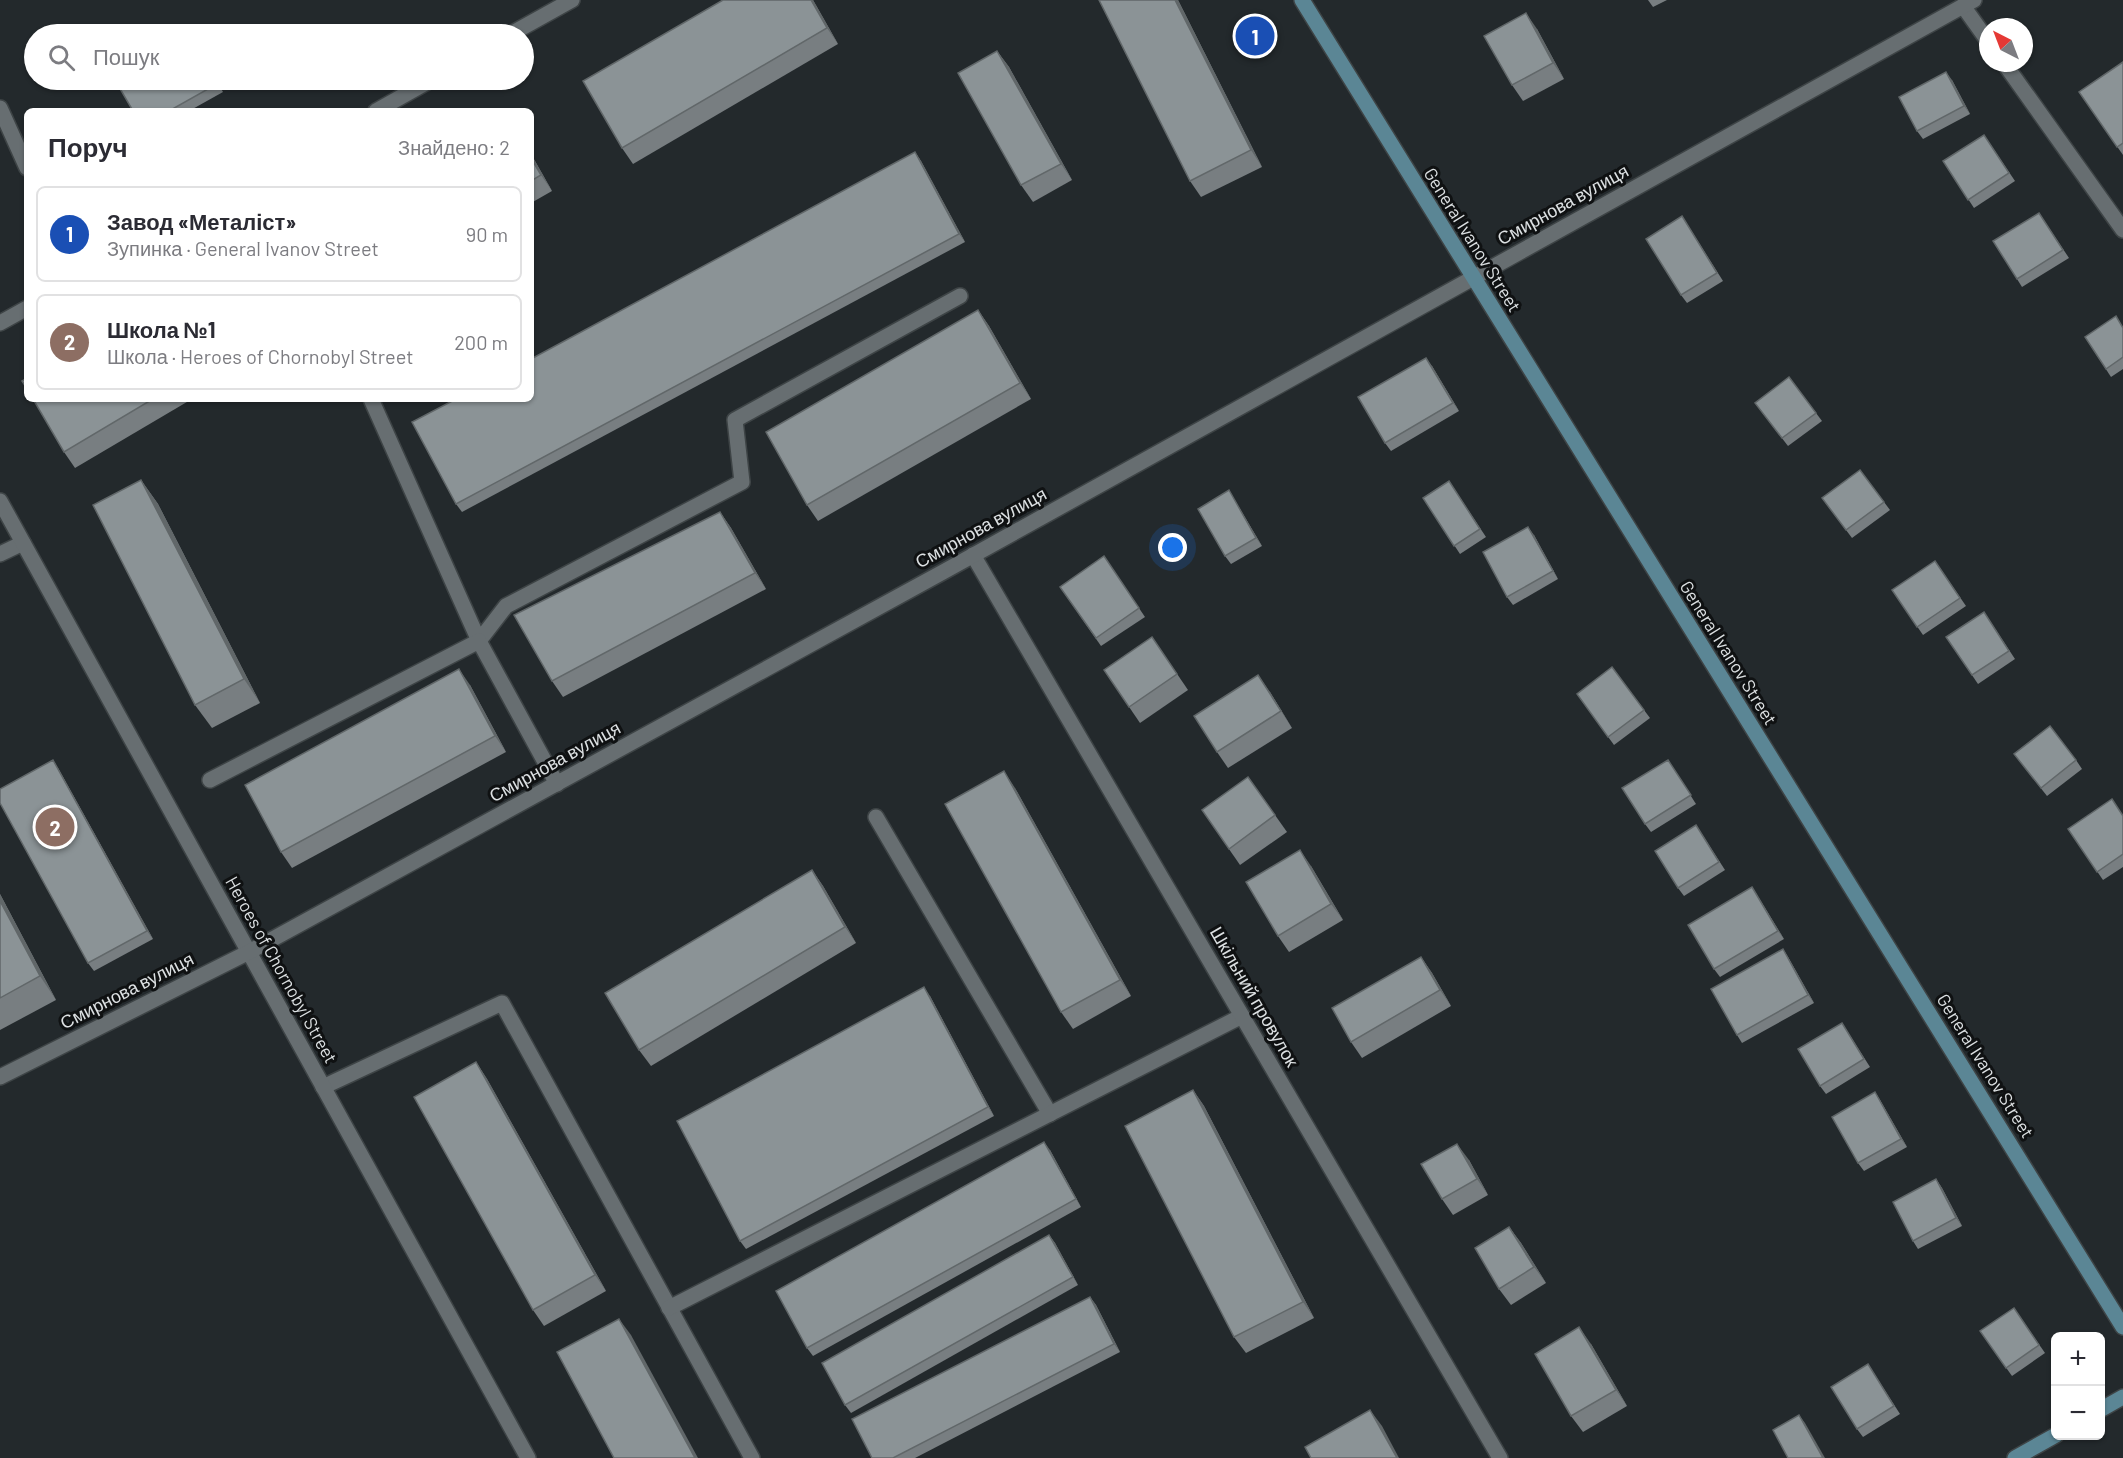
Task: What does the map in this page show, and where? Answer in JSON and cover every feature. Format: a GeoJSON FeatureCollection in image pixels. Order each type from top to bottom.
{"type":"FeatureCollection","features":[{"type":"Feature","properties":{"kind":"street"},"geometry":{"type":"LineString","coordinates":[[529,24],[572,0]]}},
{"type":"Feature","properties":{"kind":"street","name":"General Ivanov Street"},"geometry":{"type":"LineString","coordinates":[[1302,0],[2123,1327]]}},
{"type":"Feature","properties":{"kind":"street"},"geometry":{"type":"LineString","coordinates":[[1968,3],[1979,24]]}},
{"type":"Feature","properties":{"kind":"street","name":"Смирнова вулиця"},"geometry":{"type":"LineString","coordinates":[[0,1077],[249,952],[557,784],[1968,3]]}},
{"type":"Feature","properties":{"kind":"street"},"geometry":{"type":"LineString","coordinates":[[2010,72],[2123,230]]}},
{"type":"Feature","properties":{"kind":"street"},"geometry":{"type":"LineString","coordinates":[[381,108],[413,90]]}},
{"type":"Feature","properties":{"kind":"street"},"geometry":{"type":"LineString","coordinates":[[0,108],[24,161]]}},
{"type":"Feature","properties":{"kind":"street"},"geometry":{"type":"LineString","coordinates":[[210,780],[479,641],[506,606],[742,482],[735,420],[960,296]]}},
{"type":"Feature","properties":{"kind":"street"},"geometry":{"type":"LineString","coordinates":[[0,323],[24,310]]}},
{"type":"Feature","properties":{"kind":"street"},"geometry":{"type":"LineString","coordinates":[[372,402],[479,641],[557,784]]}},
{"type":"Feature","properties":{"kind":"street","name":"Heroes of Chornobyl Street"},"geometry":{"type":"LineString","coordinates":[[0,501],[528,1458]]}},
{"type":"Feature","properties":{"kind":"street"},"geometry":{"type":"LineString","coordinates":[[0,554],[23,543]]}},
{"type":"Feature","properties":{"kind":"street","name":"Шкільний провулок"},"geometry":{"type":"LineString","coordinates":[[973,555],[1500,1458]]}},
{"type":"Feature","properties":{"kind":"street"},"geometry":{"type":"LineString","coordinates":[[876,817],[1050,1114]]}},
{"type":"Feature","properties":{"kind":"street"},"geometry":{"type":"LineString","coordinates":[[323,1087],[502,1003],[752,1458]]}},
{"type":"Feature","properties":{"kind":"street"},"geometry":{"type":"LineString","coordinates":[[669,1308],[1242,1016]]}},
{"type":"Feature","properties":{"kind":"street"},"geometry":{"type":"LineString","coordinates":[[2105,1407],[2123,1397]]}},
{"type":"Feature","properties":{"kind":"street"},"geometry":{"type":"LineString","coordinates":[[2015,1458],[2051,1437]]}},
{"type":"Feature","properties":{"kind":"building"},"geometry":{"type":"Polygon","coordinates":[[[723,0],[811,0],[827,28],[622,148],[583,81],[723,0]]]}},
{"type":"Feature","properties":{"kind":"building"},"geometry":{"type":"Polygon","coordinates":[[[1099,0],[1175,0],[1251,150],[1190,181],[1099,0]]]}},
{"type":"Feature","properties":{"kind":"building"},"geometry":{"type":"Polygon","coordinates":[[[1526,13],[1553,63],[1512,85],[1484,36],[1526,13]]]}},
{"type":"Feature","properties":{"kind":"building"},"geometry":{"type":"Polygon","coordinates":[[[997,51],[1061,164],[1021,185],[958,73],[997,51]]]}},
{"type":"Feature","properties":{"kind":"building"},"geometry":{"type":"Polygon","coordinates":[[[2123,62],[2123,143],[2117,147],[2079,92],[2123,62]]]}},
{"type":"Feature","properties":{"kind":"building"},"geometry":{"type":"Polygon","coordinates":[[[1946,72],[1964,106],[1917,131],[1899,97],[1946,72]]]}},
{"type":"Feature","properties":{"kind":"building"},"geometry":{"type":"Polygon","coordinates":[[[121,90],[206,90],[174,108],[131,108],[121,90]]]}},
{"type":"Feature","properties":{"kind":"building"},"geometry":{"type":"Polygon","coordinates":[[[1984,135],[2009,173],[1968,200],[1943,161],[1984,135]]]}},
{"type":"Feature","properties":{"kind":"building"},"geometry":{"type":"Polygon","coordinates":[[[915,152],[959,234],[456,504],[412,422],[450,402],[534,402],[534,357],[915,152]]]}},
{"type":"Feature","properties":{"kind":"building"},"geometry":{"type":"Polygon","coordinates":[[[534,163],[541,175],[534,179],[534,163]]]}},
{"type":"Feature","properties":{"kind":"building"},"geometry":{"type":"Polygon","coordinates":[[[2039,213],[2063,250],[2017,279],[1993,241],[2039,213]]]}},
{"type":"Feature","properties":{"kind":"building"},"geometry":{"type":"Polygon","coordinates":[[[1682,216],[1717,273],[1681,295],[1646,239],[1682,216]]]}},
{"type":"Feature","properties":{"kind":"building"},"geometry":{"type":"Polygon","coordinates":[[[978,310],[1020,383],[807,505],[766,432],[978,310]]]}},
{"type":"Feature","properties":{"kind":"building"},"geometry":{"type":"Polygon","coordinates":[[[2116,316],[2123,328],[2123,357],[2106,369],[2085,337],[2116,316]]]}},
{"type":"Feature","properties":{"kind":"building"},"geometry":{"type":"Polygon","coordinates":[[[1426,358],[1453,403],[1385,443],[1358,397],[1426,358]]]}},
{"type":"Feature","properties":{"kind":"building"},"geometry":{"type":"Polygon","coordinates":[[[1789,377],[1816,413],[1782,438],[1755,403],[1789,377]]]}},
{"type":"Feature","properties":{"kind":"building"},"geometry":{"type":"Polygon","coordinates":[[[35,402],[148,402],[64,452],[35,402]]]}},
{"type":"Feature","properties":{"kind":"building"},"geometry":{"type":"Polygon","coordinates":[[[1860,470],[1884,502],[1846,530],[1822,498],[1860,470]]]}},
{"type":"Feature","properties":{"kind":"building"},"geometry":{"type":"Polygon","coordinates":[[[141,480],[244,679],[195,705],[93,505],[141,480]]]}},
{"type":"Feature","properties":{"kind":"building"},"geometry":{"type":"Polygon","coordinates":[[[1449,481],[1480,529],[1454,546],[1423,498],[1449,481]]]}},
{"type":"Feature","properties":{"kind":"building"},"geometry":{"type":"Polygon","coordinates":[[[1229,490],[1256,538],[1225,556],[1198,509],[1229,490]]]}},
{"type":"Feature","properties":{"kind":"building"},"geometry":{"type":"Polygon","coordinates":[[[720,512],[755,573],[552,681],[514,615],[720,512]]]}},
{"type":"Feature","properties":{"kind":"building"},"geometry":{"type":"Polygon","coordinates":[[[1528,527],[1553,571],[1507,597],[1483,552],[1528,527]]]}},
{"type":"Feature","properties":{"kind":"building"},"geometry":{"type":"Polygon","coordinates":[[[1104,556],[1139,608],[1096,638],[1060,587],[1104,556]]]}},
{"type":"Feature","properties":{"kind":"building"},"geometry":{"type":"Polygon","coordinates":[[[1935,561],[1960,598],[1917,627],[1892,590],[1935,561]]]}},
{"type":"Feature","properties":{"kind":"building"},"geometry":{"type":"Polygon","coordinates":[[[1984,612],[2009,651],[1972,675],[1946,637],[1984,612]]]}},
{"type":"Feature","properties":{"kind":"building"},"geometry":{"type":"Polygon","coordinates":[[[1152,637],[1177,674],[1129,707],[1104,670],[1152,637]]]}},
{"type":"Feature","properties":{"kind":"building"},"geometry":{"type":"Polygon","coordinates":[[[1612,667],[1644,710],[1608,737],[1577,694],[1612,667]]]}},
{"type":"Feature","properties":{"kind":"building"},"geometry":{"type":"Polygon","coordinates":[[[459,669],[495,736],[281,852],[245,785],[459,669]]]}},
{"type":"Feature","properties":{"kind":"building"},"geometry":{"type":"Polygon","coordinates":[[[1258,675],[1281,711],[1217,752],[1194,716],[1258,675]]]}},
{"type":"Feature","properties":{"kind":"building"},"geometry":{"type":"Polygon","coordinates":[[[2050,726],[2076,760],[2041,788],[2014,754],[2050,726]]]}},
{"type":"Feature","properties":{"kind":"building"},"geometry":{"type":"Polygon","coordinates":[[[53,760],[147,931],[88,963],[0,803],[0,789],[53,760]]]}},
{"type":"Feature","properties":{"kind":"building"},"geometry":{"type":"Polygon","coordinates":[[[1668,760],[1691,795],[1645,824],[1622,788],[1668,760]]]}},
{"type":"Feature","properties":{"kind":"building"},"geometry":{"type":"Polygon","coordinates":[[[1004,771],[1120,980],[1061,1012],[945,804],[1004,771]]]}},
{"type":"Feature","properties":{"kind":"building"},"geometry":{"type":"Polygon","coordinates":[[[1248,777],[1275,815],[1229,849],[1202,810],[1248,777]]]}},
{"type":"Feature","properties":{"kind":"building"},"geometry":{"type":"Polygon","coordinates":[[[2112,799],[2123,816],[2123,854],[2097,872],[2068,829],[2112,799]]]}},
{"type":"Feature","properties":{"kind":"building"},"geometry":{"type":"Polygon","coordinates":[[[1696,825],[1719,862],[1678,888],[1655,851],[1696,825]]]}},
{"type":"Feature","properties":{"kind":"building"},"geometry":{"type":"Polygon","coordinates":[[[1300,850],[1331,904],[1278,936],[1246,882],[1300,850]]]}},
{"type":"Feature","properties":{"kind":"building"},"geometry":{"type":"Polygon","coordinates":[[[812,870],[845,927],[639,1050],[605,993],[812,870]]]}},
{"type":"Feature","properties":{"kind":"building"},"geometry":{"type":"Polygon","coordinates":[[[1752,887],[1778,931],[1714,969],[1688,925],[1752,887]]]}},
{"type":"Feature","properties":{"kind":"building"},"geometry":{"type":"Polygon","coordinates":[[[0,901],[40,976],[0,998],[0,901]]]}},
{"type":"Feature","properties":{"kind":"building"},"geometry":{"type":"Polygon","coordinates":[[[1783,949],[1808,995],[1737,1035],[1711,989],[1783,949]]]}},
{"type":"Feature","properties":{"kind":"building"},"geometry":{"type":"Polygon","coordinates":[[[1421,957],[1440,990],[1351,1042],[1332,1008],[1421,957]]]}},
{"type":"Feature","properties":{"kind":"building"},"geometry":{"type":"Polygon","coordinates":[[[924,987],[988,1107],[740,1241],[677,1121],[924,987]]]}},
{"type":"Feature","properties":{"kind":"building"},"geometry":{"type":"Polygon","coordinates":[[[1842,1023],[1864,1059],[1820,1086],[1798,1049],[1842,1023]]]}},
{"type":"Feature","properties":{"kind":"building"},"geometry":{"type":"Polygon","coordinates":[[[476,1062],[595,1275],[533,1310],[414,1097],[476,1062]]]}},
{"type":"Feature","properties":{"kind":"building"},"geometry":{"type":"Polygon","coordinates":[[[1193,1090],[1303,1302],[1234,1337],[1125,1126],[1193,1090]]]}},
{"type":"Feature","properties":{"kind":"building"},"geometry":{"type":"Polygon","coordinates":[[[1875,1092],[1901,1139],[1858,1163],[1832,1117],[1875,1092]]]}},
{"type":"Feature","properties":{"kind":"building"},"geometry":{"type":"Polygon","coordinates":[[[1044,1142],[1076,1199],[807,1348],[776,1291],[1044,1142]]]}},
{"type":"Feature","properties":{"kind":"building"},"geometry":{"type":"Polygon","coordinates":[[[1457,1144],[1477,1179],[1442,1199],[1421,1164],[1457,1144]]]}},
{"type":"Feature","properties":{"kind":"building"},"geometry":{"type":"Polygon","coordinates":[[[1936,1179],[1956,1218],[1913,1241],[1893,1202],[1936,1179]]]}},
{"type":"Feature","properties":{"kind":"building"},"geometry":{"type":"Polygon","coordinates":[[[1509,1227],[1534,1267],[1499,1289],[1475,1248],[1509,1227]]]}},
{"type":"Feature","properties":{"kind":"building"},"geometry":{"type":"Polygon","coordinates":[[[1049,1235],[1073,1277],[845,1405],[822,1363],[1049,1235]]]}},
{"type":"Feature","properties":{"kind":"building"},"geometry":{"type":"Polygon","coordinates":[[[1090,1297],[1114,1344],[893,1458],[872,1458],[852,1419],[1090,1297]]]}},
{"type":"Feature","properties":{"kind":"building"},"geometry":{"type":"Polygon","coordinates":[[[2014,1308],[2039,1345],[2006,1368],[1980,1331],[2014,1308]]]}},
{"type":"Feature","properties":{"kind":"building"},"geometry":{"type":"Polygon","coordinates":[[[619,1319],[695,1458],[614,1458],[557,1352],[619,1319]]]}},
{"type":"Feature","properties":{"kind":"building"},"geometry":{"type":"Polygon","coordinates":[[[1579,1327],[1616,1390],[1571,1416],[1535,1354],[1579,1327]]]}},
{"type":"Feature","properties":{"kind":"building"},"geometry":{"type":"Polygon","coordinates":[[[1868,1364],[1894,1406],[1857,1429],[1831,1387],[1868,1364]]]}},
{"type":"Feature","properties":{"kind":"building"},"geometry":{"type":"Polygon","coordinates":[[[1370,1410],[1397,1458],[1311,1458],[1305,1447],[1370,1410]]]}},
{"type":"Feature","properties":{"kind":"building"},"geometry":{"type":"Polygon","coordinates":[[[1799,1415],[1823,1458],[1788,1458],[1773,1430],[1799,1415]]]}},
{"type":"Feature","properties":{"kind":"place","name":"Завод «Металіст»"},"geometry":{"type":"Point","coordinates":[1255,36]}},
{"type":"Feature","properties":{"kind":"place","name":"Школа №1"},"geometry":{"type":"Point","coordinates":[55,827]}}]}
